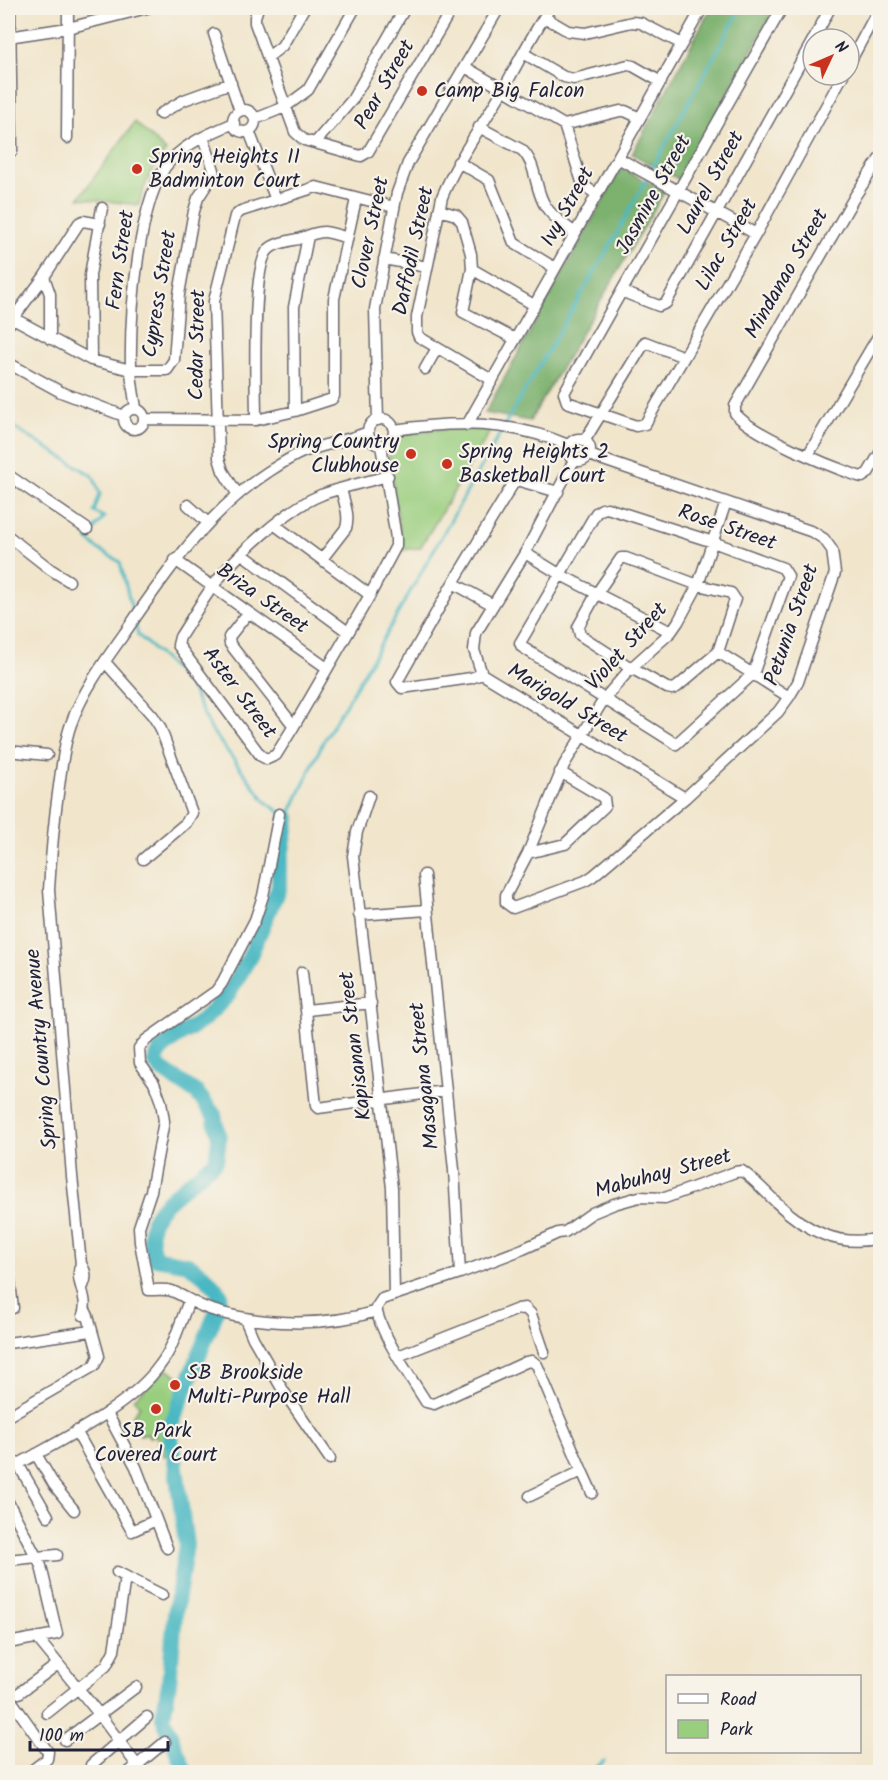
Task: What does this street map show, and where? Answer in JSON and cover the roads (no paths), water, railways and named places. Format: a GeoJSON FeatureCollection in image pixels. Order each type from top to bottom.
{"type":"FeatureCollection","features":[{"type":"Feature","properties":{"kind":"street"},"geometry":{"type":"LineString","coordinates":[[10,8],[12,151]]}},
{"type":"Feature","properties":{"kind":"street"},"geometry":{"type":"LineString","coordinates":[[67,138],[68,8]]}},
{"type":"Feature","properties":{"kind":"street"},"geometry":{"type":"LineString","coordinates":[[10,37],[68,28],[146,8]]}},
{"type":"Feature","properties":{"kind":"street","name":"Pear Street"},"geometry":{"type":"LineString","coordinates":[[258,8],[255,20],[285,107],[299,136],[358,155],[366,154],[452,8]]}},
{"type":"Feature","properties":{"kind":"street"},"geometry":{"type":"LineString","coordinates":[[268,57],[282,46],[304,8]]}},
{"type":"Feature","properties":{"kind":"street"},"geometry":{"type":"LineString","coordinates":[[255,119],[285,107],[303,95],[312,84],[356,8]]}},
{"type":"Feature","properties":{"kind":"street"},"geometry":{"type":"LineString","coordinates":[[315,143],[352,100],[405,8]]}},
{"type":"Feature","properties":{"kind":"street","name":"Clover Street"},"geometry":{"type":"LineString","coordinates":[[378,420],[375,309],[399,184],[408,163],[499,8]]}},
{"type":"Feature","properties":{"kind":"street","name":"Ivy Street"},"geometry":{"type":"LineString","coordinates":[[467,425],[702,8]]}},
{"type":"Feature","properties":{"kind":"street","name":"Jasmine Street"},"geometry":{"type":"LineString","coordinates":[[601,413],[567,402],[564,393],[782,8]]}},
{"type":"Feature","properties":{"kind":"street","name":"Laurel Street"},"geometry":{"type":"LineString","coordinates":[[820,27],[830,8]]}},
{"type":"Feature","properties":{"kind":"street"},"geometry":{"type":"LineString","coordinates":[[861,42],[879,8]]}},
{"type":"Feature","properties":{"kind":"street"},"geometry":{"type":"LineString","coordinates":[[547,12],[568,31],[585,33],[632,22],[641,23],[682,44]]}},
{"type":"Feature","properties":{"kind":"street","name":"Daffodil Street"},"geometry":{"type":"LineString","coordinates":[[492,380],[419,337],[417,317],[442,197],[458,162],[503,90],[547,12]]}},
{"type":"Feature","properties":{"kind":"street"},"geometry":{"type":"LineString","coordinates":[[214,34],[240,111]]}},
{"type":"Feature","properties":{"kind":"street"},"geometry":{"type":"LineString","coordinates":[[523,53],[564,77],[574,79],[627,65],[662,82]]}},
{"type":"Feature","properties":{"kind":"street","name":"Laurel Street"},"geometry":{"type":"LineString","coordinates":[[623,292],[662,306],[718,213],[801,62]]}},
{"type":"Feature","properties":{"kind":"street"},"geometry":{"type":"LineString","coordinates":[[465,67],[564,125],[583,185],[596,194]]}},
{"type":"Feature","properties":{"kind":"street"},"geometry":{"type":"LineString","coordinates":[[160,114],[184,100],[231,83]]}},
{"type":"Feature","properties":{"kind":"street","name":"Lilac Street"},"geometry":{"type":"LineString","coordinates":[[601,413],[636,426],[645,424],[756,234],[836,87]]}},
{"type":"Feature","properties":{"kind":"street"},"geometry":{"type":"LineString","coordinates":[[240,111],[249,111],[255,119],[253,129],[249,132],[239,131],[234,123],[236,114],[240,111]]}},
{"type":"Feature","properties":{"kind":"street"},"geometry":{"type":"LineString","coordinates":[[564,125],[620,111],[640,118]]}},
{"type":"Feature","properties":{"kind":"street","name":"Fern Street"},"geometry":{"type":"LineString","coordinates":[[136,408],[131,370],[132,305],[147,208],[154,186],[170,161],[186,146],[234,123]]}},
{"type":"Feature","properties":{"kind":"street"},"geometry":{"type":"LineString","coordinates":[[479,127],[522,150],[527,156],[546,208],[575,233]]}},
{"type":"Feature","properties":{"kind":"street"},"geometry":{"type":"LineString","coordinates":[[249,132],[276,200]]}},
{"type":"Feature","properties":{"kind":"street","name":"Cypress Street"},"geometry":{"type":"LineString","coordinates":[[10,321],[91,360],[131,370],[167,370],[173,364],[179,294],[194,211],[198,198],[213,176],[214,170],[203,136]]}},
{"type":"Feature","properties":{"kind":"street"},"geometry":{"type":"LineString","coordinates":[[618,158],[756,234]]}},
{"type":"Feature","properties":{"kind":"street","name":"Mindanao Street"},"geometry":{"type":"LineString","coordinates":[[808,455],[748,426],[735,413],[735,406],[855,196],[880,158]]}},
{"type":"Feature","properties":{"kind":"street"},"geometry":{"type":"LineString","coordinates":[[458,162],[489,180],[514,243],[555,268]]}},
{"type":"Feature","properties":{"kind":"street","name":"Cedar Street"},"geometry":{"type":"LineString","coordinates":[[238,495],[223,471],[219,458],[214,301],[235,216],[238,213],[316,187],[394,207]]}},
{"type":"Feature","properties":{"kind":"street"},"geometry":{"type":"LineString","coordinates":[[144,419],[256,420],[329,401],[334,396],[333,306],[356,199]]}},
{"type":"Feature","properties":{"kind":"street"},"geometry":{"type":"LineString","coordinates":[[91,360],[90,275],[102,208]]}},
{"type":"Feature","properties":{"kind":"street"},"geometry":{"type":"LineString","coordinates":[[439,210],[456,215],[462,222],[471,254],[472,269],[463,312],[515,339]]}},
{"type":"Feature","properties":{"kind":"street"},"geometry":{"type":"LineString","coordinates":[[10,321],[44,277],[79,224],[83,221],[100,224]]}},
{"type":"Feature","properties":{"kind":"street"},"geometry":{"type":"LineString","coordinates":[[256,420],[256,306],[258,278],[268,249],[320,231],[347,238]]}},
{"type":"Feature","properties":{"kind":"street"},"geometry":{"type":"LineString","coordinates":[[295,411],[294,307],[308,236]]}},
{"type":"Feature","properties":{"kind":"street"},"geometry":{"type":"LineString","coordinates":[[384,259],[427,267]]}},
{"type":"Feature","properties":{"kind":"street"},"geometry":{"type":"LineString","coordinates":[[472,269],[534,305]]}},
{"type":"Feature","properties":{"kind":"street"},"geometry":{"type":"LineString","coordinates":[[44,277],[50,294],[50,339]]}},
{"type":"Feature","properties":{"kind":"street"},"geometry":{"type":"LineString","coordinates":[[880,333],[808,455],[835,468],[858,476],[865,476],[880,453]]}},
{"type":"Feature","properties":{"kind":"street"},"geometry":{"type":"LineString","coordinates":[[585,440],[645,342],[684,357]]}},
{"type":"Feature","properties":{"kind":"street"},"geometry":{"type":"LineString","coordinates":[[425,369],[437,348]]}},
{"type":"Feature","properties":{"kind":"street"},"geometry":{"type":"LineString","coordinates":[[8,363],[61,392],[124,416]]}},
{"type":"Feature","properties":{"kind":"street"},"geometry":{"type":"LineString","coordinates":[[136,408],[141,411],[144,419],[140,428],[130,428],[126,425],[124,416],[131,409],[136,408]]}},
{"type":"Feature","properties":{"kind":"street"},"geometry":{"type":"LineString","coordinates":[[378,420],[388,421],[394,430],[391,440],[381,445],[372,440],[368,432],[370,426],[378,420]]}},
{"type":"Feature","properties":{"kind":"street"},"geometry":{"type":"LineString","coordinates":[[394,430],[438,424],[494,425],[516,428],[568,445]]}},
{"type":"Feature","properties":{"kind":"street","name":"Spring Country Avenue"},"geometry":{"type":"LineString","coordinates":[[8,1416],[94,1366],[99,1356],[86,1332],[88,1316],[77,1274],[81,1264],[69,1148],[49,890],[52,842],[67,736],[84,695],[105,662],[176,560],[208,524],[238,495],[267,473],[302,453],[368,432]]}},
{"type":"Feature","properties":{"kind":"street"},"geometry":{"type":"LineString","coordinates":[[577,438],[585,440],[590,447],[589,455],[584,460],[574,460],[567,452],[568,445],[577,438]]}},
{"type":"Feature","properties":{"kind":"street","name":"Aster Street"},"geometry":{"type":"LineString","coordinates":[[381,445],[388,476],[396,546],[294,726],[276,755],[267,759],[261,756],[178,645],[180,637],[212,587],[242,554],[275,525],[321,495],[388,476]]}},
{"type":"Feature","properties":{"kind":"street","name":"Petunia Street"},"geometry":{"type":"LineString","coordinates":[[513,908],[593,876],[685,798],[778,712],[798,682],[835,573],[832,550],[824,539],[813,532],[589,455]]}},
{"type":"Feature","properties":{"kind":"street","name":"Marigold Street"},"geometry":{"type":"LineString","coordinates":[[574,460],[525,553],[476,633],[474,650],[482,674],[685,798]]}},
{"type":"Feature","properties":{"kind":"street"},"geometry":{"type":"LineString","coordinates":[[8,475],[87,529]]}},
{"type":"Feature","properties":{"kind":"street"},"geometry":{"type":"LineString","coordinates":[[482,674],[471,678],[402,688],[397,682],[453,582],[517,480],[558,492]]}},
{"type":"Feature","properties":{"kind":"street"},"geometry":{"type":"LineString","coordinates":[[322,559],[346,528],[348,522],[340,489]]}},
{"type":"Feature","properties":{"kind":"street","name":"Violet Street"},"geometry":{"type":"LineString","coordinates":[[513,908],[506,903],[506,894],[528,853],[560,772],[604,699],[631,668],[671,632],[698,585],[726,502]]}},
{"type":"Feature","properties":{"kind":"street"},"geometry":{"type":"LineString","coordinates":[[188,505],[208,524]]}},
{"type":"Feature","properties":{"kind":"street","name":"Rose Street"},"geometry":{"type":"LineString","coordinates":[[607,508],[713,542],[783,568],[788,576],[753,674],[676,744],[522,647],[520,643],[561,575],[596,513],[607,508]]}},
{"type":"Feature","properties":{"kind":"street"},"geometry":{"type":"LineString","coordinates":[[275,525],[370,595]]}},
{"type":"Feature","properties":{"kind":"street"},"geometry":{"type":"LineString","coordinates":[[8,536],[69,581]]}},
{"type":"Feature","properties":{"kind":"street"},"geometry":{"type":"LineString","coordinates":[[525,553],[561,575],[671,632]]}},
{"type":"Feature","properties":{"kind":"street"},"geometry":{"type":"LineString","coordinates":[[242,554],[348,632]]}},
{"type":"Feature","properties":{"kind":"street"},"geometry":{"type":"LineString","coordinates":[[621,558],[698,585],[731,593],[735,599],[718,652],[672,689],[631,668],[580,636],[578,632],[578,627],[597,592],[621,558]]}},
{"type":"Feature","properties":{"kind":"street","name":"Briza Street"},"geometry":{"type":"LineString","coordinates":[[176,560],[327,668]]}},
{"type":"Feature","properties":{"kind":"street"},"geometry":{"type":"LineString","coordinates":[[453,582],[493,605]]}},
{"type":"Feature","properties":{"kind":"street"},"geometry":{"type":"LineString","coordinates":[[248,613],[229,637],[230,644],[294,726]]}},
{"type":"Feature","properties":{"kind":"street"},"geometry":{"type":"LineString","coordinates":[[718,652],[789,697]]}},
{"type":"Feature","properties":{"kind":"street"},"geometry":{"type":"LineString","coordinates":[[105,662],[160,727],[191,808],[191,817],[186,823],[143,859]]}},
{"type":"Feature","properties":{"kind":"street"},"geometry":{"type":"LineString","coordinates":[[8,751],[47,755]]}},
{"type":"Feature","properties":{"kind":"street"},"geometry":{"type":"LineString","coordinates":[[528,853],[565,844],[605,806],[603,798],[560,772]]}},
{"type":"Feature","properties":{"kind":"street","name":"Kapisanan Street"},"geometry":{"type":"LineString","coordinates":[[369,796],[357,832],[353,856],[392,1188],[394,1294]]}},
{"type":"Feature","properties":{"kind":"street","name":"Mabuhay Street"},"geometry":{"type":"LineString","coordinates":[[279,814],[263,896],[255,920],[222,983],[216,991],[146,1040],[139,1048],[140,1063],[154,1083],[161,1102],[164,1121],[151,1191],[139,1227],[149,1290],[172,1291],[208,1309],[245,1319],[343,1321],[378,1306],[394,1294],[460,1273],[565,1232],[592,1213],[614,1204],[639,1197],[665,1198],[742,1171],[786,1211],[819,1232],[844,1241],[861,1242],[880,1238]]}},
{"type":"Feature","properties":{"kind":"street","name":"Masagana Street"},"geometry":{"type":"LineString","coordinates":[[424,875],[456,1191],[460,1273]]}},
{"type":"Feature","properties":{"kind":"street"},"geometry":{"type":"LineString","coordinates":[[359,915],[427,910]]}},
{"type":"Feature","properties":{"kind":"street"},"geometry":{"type":"LineString","coordinates":[[302,972],[318,1108],[445,1091]]}},
{"type":"Feature","properties":{"kind":"street"},"geometry":{"type":"LineString","coordinates":[[307,1010],[371,1003]]}},
{"type":"Feature","properties":{"kind":"street"},"geometry":{"type":"LineString","coordinates":[[8,1266],[13,1308]]}},
{"type":"Feature","properties":{"kind":"street"},"geometry":{"type":"LineString","coordinates":[[8,1470],[107,1413],[133,1392],[159,1367],[189,1301]]}},
{"type":"Feature","properties":{"kind":"street"},"geometry":{"type":"LineString","coordinates":[[378,1306],[398,1356],[426,1402],[434,1404],[526,1362],[532,1361],[537,1365],[592,1493]]}},
{"type":"Feature","properties":{"kind":"street"},"geometry":{"type":"LineString","coordinates":[[398,1356],[518,1308],[525,1308],[531,1314],[544,1352]]}},
{"type":"Feature","properties":{"kind":"street"},"geometry":{"type":"LineString","coordinates":[[245,1319],[279,1384],[330,1459]]}},
{"type":"Feature","properties":{"kind":"street"},"geometry":{"type":"LineString","coordinates":[[8,1343],[86,1332]]}},
{"type":"Feature","properties":{"kind":"street"},"geometry":{"type":"LineString","coordinates":[[107,1413],[136,1467],[167,1548]]}},
{"type":"Feature","properties":{"kind":"street"},"geometry":{"type":"LineString","coordinates":[[76,1431],[132,1531],[156,1520]]}},
{"type":"Feature","properties":{"kind":"street"},"geometry":{"type":"LineString","coordinates":[[36,1454],[54,1485],[74,1510]]}},
{"type":"Feature","properties":{"kind":"street"},"geometry":{"type":"LineString","coordinates":[[18,1464],[48,1516]]}},
{"type":"Feature","properties":{"kind":"street"},"geometry":{"type":"LineString","coordinates":[[530,1496],[582,1471]]}},
{"type":"Feature","properties":{"kind":"street"},"geometry":{"type":"LineString","coordinates":[[8,1502],[37,1556],[49,1593],[57,1634],[8,1643]]}},
{"type":"Feature","properties":{"kind":"street"},"geometry":{"type":"LineString","coordinates":[[8,1560],[57,1555]]}},
{"type":"Feature","properties":{"kind":"street"},"geometry":{"type":"LineString","coordinates":[[47,1713],[106,1666],[111,1659],[121,1574],[162,1595]]}},
{"type":"Feature","properties":{"kind":"street"},"geometry":{"type":"LineString","coordinates":[[37,1638],[99,1714],[136,1770],[165,1742]]}},
{"type":"Feature","properties":{"kind":"street"},"geometry":{"type":"LineString","coordinates":[[30,1773],[47,1759],[48,1752],[13,1694],[58,1664]]}},
{"type":"Feature","properties":{"kind":"street"},"geometry":{"type":"LineString","coordinates":[[64,1740],[136,1688]]}},
{"type":"Feature","properties":{"kind":"street"},"geometry":{"type":"LineString","coordinates":[[91,1765],[147,1716]]}},
{"type":"Feature","properties":{"kind":"waterway"},"geometry":{"type":"LineString","coordinates":[[650,172],[741,8]]}},
{"type":"Feature","properties":{"kind":"waterway"},"geometry":{"type":"LineString","coordinates":[[505,424],[647,178]]}},
{"type":"Feature","properties":{"kind":"waterway"},"geometry":{"type":"LineString","coordinates":[[8,424],[93,476],[100,494],[94,512],[104,517],[87,539],[98,549],[120,562],[133,614]]}},
{"type":"Feature","properties":{"kind":"waterway"},"geometry":{"type":"LineString","coordinates":[[135,623],[138,635],[187,681],[212,731],[266,802],[288,818],[323,742],[502,430]]}},
{"type":"Feature","properties":{"kind":"waterway"},"geometry":{"type":"LineString","coordinates":[[185,1772],[163,1717],[186,1545],[169,1430],[216,1313],[220,1294],[206,1277],[188,1264],[155,1258],[151,1226],[159,1210],[216,1161],[219,1138],[214,1115],[197,1093],[162,1070],[155,1062],[160,1051],[175,1038],[202,1021],[228,995],[249,958],[279,887],[279,867],[288,818]]}},
{"type":"Feature","properties":{"kind":"waterway"},"geometry":{"type":"LineString","coordinates":[[591,1772],[604,1761]]}},
{"type":"Feature","properties":{"kind":"place","name":"Camp Big Falcon"},"geometry":{"type":"Point","coordinates":[422,91]}},
{"type":"Feature","properties":{"kind":"place","name":"Spring Heights II Badminton Court"},"geometry":{"type":"Point","coordinates":[137,169]}},
{"type":"Feature","properties":{"kind":"place","name":"Spring Country Clubhouse"},"geometry":{"type":"Point","coordinates":[411,454]}},
{"type":"Feature","properties":{"kind":"place","name":"Spring Heights 2 Basketball Court"},"geometry":{"type":"Point","coordinates":[447,464]}},
{"type":"Feature","properties":{"kind":"place","name":"SB Brookside Multi-Purpose Hall"},"geometry":{"type":"Point","coordinates":[175,1385]}},
{"type":"Feature","properties":{"kind":"place","name":"SB Park Covered Court"},"geometry":{"type":"Point","coordinates":[156,1409]}}]}
